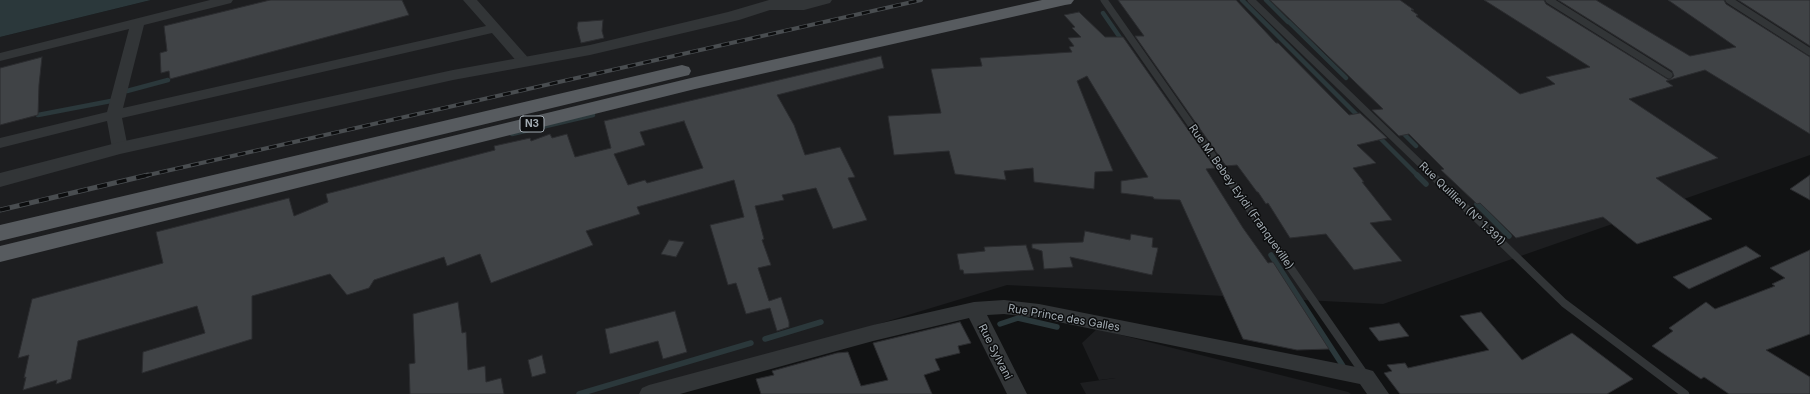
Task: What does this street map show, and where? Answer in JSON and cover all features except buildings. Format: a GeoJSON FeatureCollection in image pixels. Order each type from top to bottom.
{"type":"FeatureCollection","features":[{"type":"Feature","properties":{"kind":"highway","name":"N3"},"geometry":{"type":"LineString","coordinates":[[0,233],[649,79],[999,0]]}},
{"type":"Feature","properties":{"kind":"highway","name":"N3"},"geometry":{"type":"LineString","coordinates":[[0,254],[695,83],[1065,0]]}},
{"type":"Feature","properties":{"kind":"street"},"geometry":{"type":"LineString","coordinates":[[0,57],[226,0]]}},
{"type":"Feature","properties":{"kind":"street"},"geometry":{"type":"LineString","coordinates":[[470,0],[524,61]]}},
{"type":"Feature","properties":{"kind":"street"},"geometry":{"type":"LineString","coordinates":[[0,180],[120,148],[524,61],[590,50],[733,16],[761,7],[824,0]]}},
{"type":"Feature","properties":{"kind":"street"},"geometry":{"type":"LineString","coordinates":[[120,148],[114,115],[138,22]]}},
{"type":"Feature","properties":{"kind":"street"},"geometry":{"type":"LineString","coordinates":[[0,143],[114,115],[495,28]]}},
{"type":"Feature","properties":{"kind":"street","name":"Rue Prince des Galles"},"geometry":{"type":"LineString","coordinates":[[649,394],[873,333],[974,309],[1004,307],[1039,311],[1366,377]]}},
{"type":"Feature","properties":{"kind":"street","name":"Rue Sylvani"},"geometry":{"type":"LineString","coordinates":[[974,309],[1017,394]]}},
{"type":"Feature","properties":{"kind":"street","name":"Rue M. Bebey Eyidi (Franqueville)"},"geometry":{"type":"LineString","coordinates":[[1366,377],[1379,394]]}},
{"type":"Feature","properties":{"kind":"lane","name":"Rue M. Bebey Eyidi (Franqueville)"},"geometry":{"type":"LineString","coordinates":[[1104,0],[1366,377]]}},
{"type":"Feature","properties":{"kind":"lane","name":"Rue Quillien (N° 1.391)"},"geometry":{"type":"LineString","coordinates":[[1250,0],[1564,303],[1685,394]]}},
{"type":"Feature","properties":{"kind":"lane"},"geometry":{"type":"LineString","coordinates":[[1549,0],[1669,76]]}},
{"type":"Feature","properties":{"kind":"lane"},"geometry":{"type":"LineString","coordinates":[[1729,0],[1810,52]]}},
{"type":"Feature","properties":{"kind":"shaded area"},"geometry":{"type":"Polygon","coordinates":[[[0,0],[151,0],[0,37],[0,0]]]}},
{"type":"Feature","properties":{"kind":"shaded area"},"geometry":{"type":"Polygon","coordinates":[[[151,0],[1810,0],[1810,155],[1383,304],[1007,285],[647,394],[0,394],[0,37],[151,0]]]}},
{"type":"Feature","properties":{"kind":"shaded area"},"geometry":{"type":"Polygon","coordinates":[[[1097,329],[1351,394],[1086,394],[1080,383],[1116,378],[1099,380],[1082,343],[1097,329]]]}},
{"type":"Feature","properties":{"kind":"waterway"},"geometry":{"type":"LineString","coordinates":[[1242,0],[1360,118]]}},
{"type":"Feature","properties":{"kind":"waterway"},"geometry":{"type":"LineString","coordinates":[[1266,0],[1288,22]]}},
{"type":"Feature","properties":{"kind":"waterway"},"geometry":{"type":"LineString","coordinates":[[1103,13],[1121,39]]}},
{"type":"Feature","properties":{"kind":"waterway"},"geometry":{"type":"LineString","coordinates":[[1289,22],[1346,78]]}},
{"type":"Feature","properties":{"kind":"waterway"},"geometry":{"type":"LineString","coordinates":[[127,91],[168,80]]}},
{"type":"Feature","properties":{"kind":"waterway"},"geometry":{"type":"LineString","coordinates":[[38,115],[116,100]]}},
{"type":"Feature","properties":{"kind":"waterway"},"geometry":{"type":"LineString","coordinates":[[512,134],[593,115]]}},
{"type":"Feature","properties":{"kind":"waterway"},"geometry":{"type":"LineString","coordinates":[[1401,131],[1416,146]]}},
{"type":"Feature","properties":{"kind":"waterway"},"geometry":{"type":"LineString","coordinates":[[1377,135],[1426,184]]}},
{"type":"Feature","properties":{"kind":"waterway"},"geometry":{"type":"LineString","coordinates":[[1477,204],[1509,236]]}},
{"type":"Feature","properties":{"kind":"waterway"},"geometry":{"type":"LineString","coordinates":[[1271,255],[1343,366]]}},
{"type":"Feature","properties":{"kind":"waterway"},"geometry":{"type":"LineString","coordinates":[[1000,324],[1018,318],[1057,327]]}},
{"type":"Feature","properties":{"kind":"waterway"},"geometry":{"type":"LineString","coordinates":[[765,339],[821,322]]}},
{"type":"Feature","properties":{"kind":"waterway"},"geometry":{"type":"LineString","coordinates":[[579,394],[751,343]]}},
{"type":"Feature","properties":{"kind":"railway"},"geometry":{"type":"LineString","coordinates":[[144,176],[921,0]]}},
{"type":"Feature","properties":{"kind":"railway"},"geometry":{"type":"LineString","coordinates":[[0,210],[148,175]]}}]}
